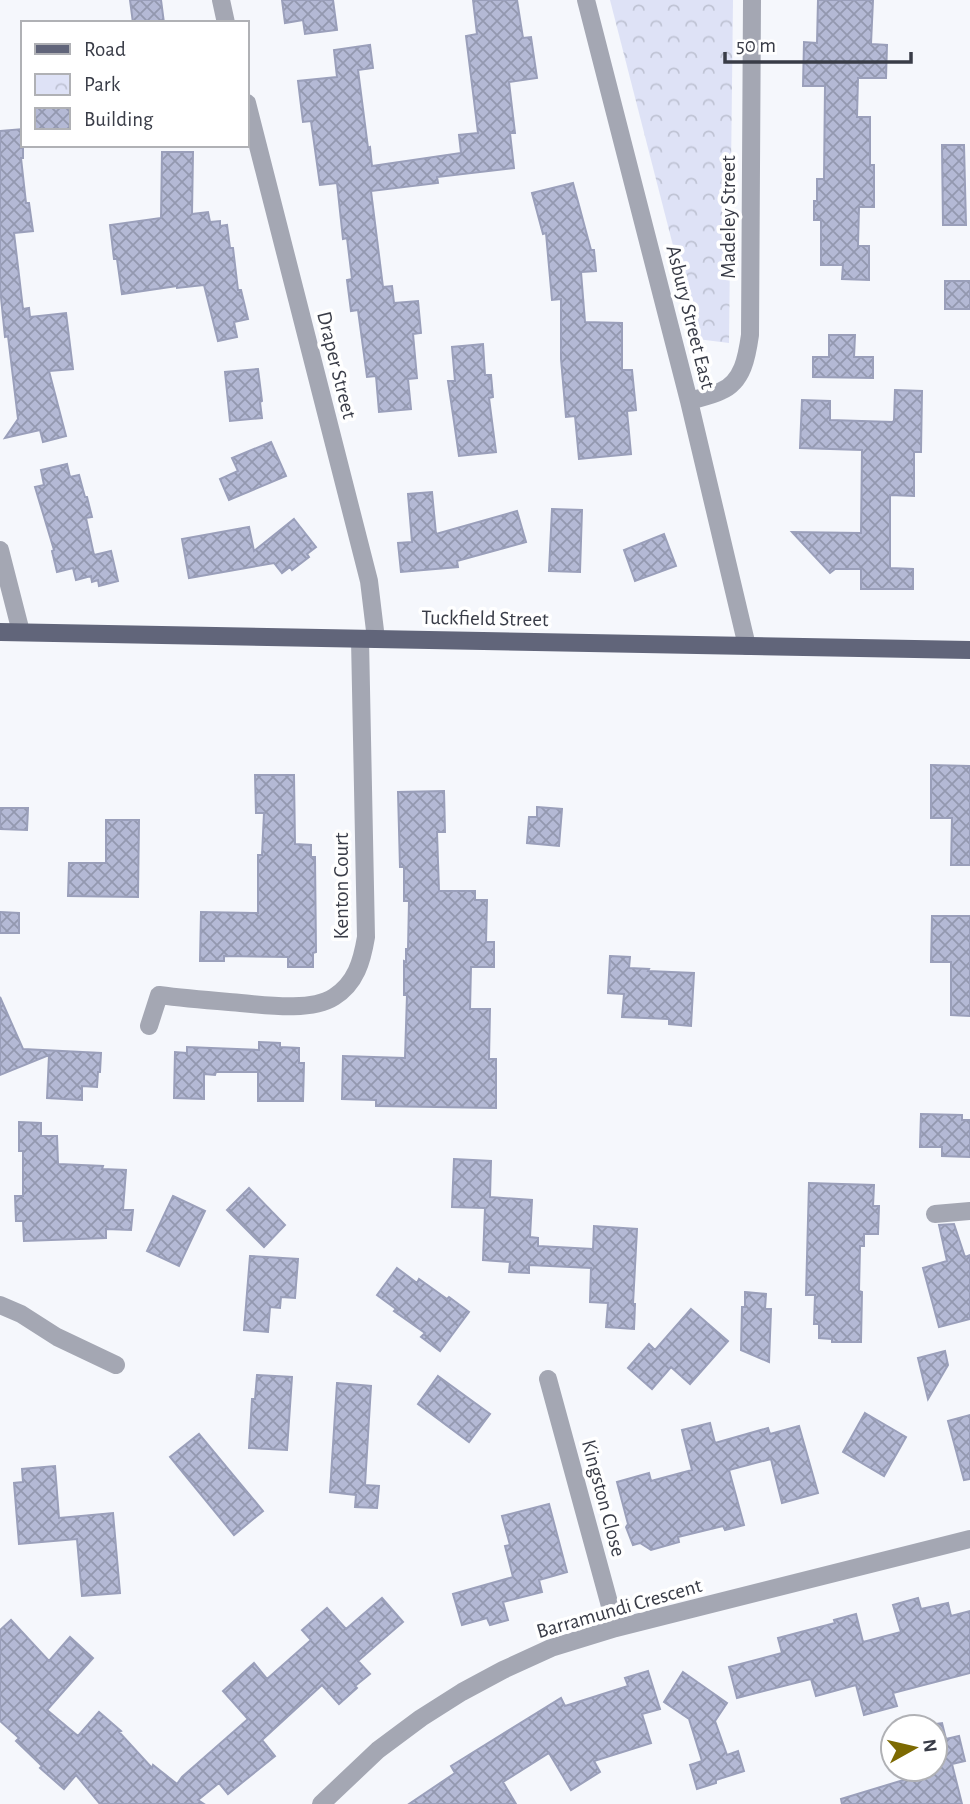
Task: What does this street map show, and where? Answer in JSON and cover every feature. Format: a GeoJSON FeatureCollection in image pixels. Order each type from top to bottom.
{"type":"FeatureCollection","features":[{"type":"Feature","properties":{"kind":"main road","name":"Tuckfield Street"},"geometry":{"type":"LineString","coordinates":[[0,632],[970,650]]}},
{"type":"Feature","properties":{"kind":"street"},"geometry":{"type":"LineString","coordinates":[[220,0],[225,21]]}},
{"type":"Feature","properties":{"kind":"street","name":"Asbury Street East"},"geometry":{"type":"LineString","coordinates":[[586,0],[689,401],[747,646]]}},
{"type":"Feature","properties":{"kind":"street","name":"Madeley Street"},"geometry":{"type":"LineString","coordinates":[[689,401],[723,391],[738,378],[747,359],[750,335],[752,0]]}},
{"type":"Feature","properties":{"kind":"street","name":"Draper Street"},"geometry":{"type":"LineString","coordinates":[[248,107],[369,581],[368,639]]}},
{"type":"Feature","properties":{"kind":"street"},"geometry":{"type":"LineString","coordinates":[[0,550],[21,632]]}},
{"type":"Feature","properties":{"kind":"street","name":"Kenton Court"},"geometry":{"type":"LineString","coordinates":[[149,1026],[159,995],[291,1007],[332,998],[354,978],[362,961],[366,937],[368,639]]}},
{"type":"Feature","properties":{"kind":"street"},"geometry":{"type":"LineString","coordinates":[[935,1214],[970,1212]]}},
{"type":"Feature","properties":{"kind":"street"},"geometry":{"type":"LineString","coordinates":[[0,1305],[21,1314],[57,1337],[116,1365]]}},
{"type":"Feature","properties":{"kind":"street","name":"Kingston Close"},"geometry":{"type":"LineString","coordinates":[[548,1379],[616,1628]]}},
{"type":"Feature","properties":{"kind":"street","name":"Barramundi Crescent"},"geometry":{"type":"LineString","coordinates":[[321,1804],[378,1750],[421,1718],[462,1692],[551,1648],[616,1628],[970,1539]]}},
{"type":"Feature","properties":{"kind":"green space"},"geometry":{"type":"Polygon","coordinates":[[[610,0],[733,0],[729,343],[697,339],[610,0]]]}},
{"type":"Feature","properties":{"kind":"building"},"geometry":{"type":"Polygon","coordinates":[[[130,0],[161,0],[164,21],[133,21],[130,0]]]}},
{"type":"Feature","properties":{"kind":"building"},"geometry":{"type":"Polygon","coordinates":[[[282,0],[333,0],[337,30],[305,34],[303,20],[285,23],[282,0]]]}},
{"type":"Feature","properties":{"kind":"building"},"geometry":{"type":"Polygon","coordinates":[[[473,0],[517,0],[523,38],[531,37],[537,78],[509,82],[515,133],[510,133],[514,168],[437,177],[438,183],[371,191],[383,287],[392,286],[394,303],[418,301],[421,333],[413,334],[417,378],[408,379],[411,409],[379,412],[376,376],[367,377],[358,310],[351,311],[347,280],[352,279],[347,238],[343,239],[337,183],[320,185],[311,121],[303,122],[298,81],[337,77],[334,50],[370,45],[373,68],[358,70],[372,166],[461,153],[459,135],[478,133],[466,36],[477,34],[473,0]]]}},
{"type":"Feature","properties":{"kind":"building"},"geometry":{"type":"Polygon","coordinates":[[[818,0],[873,0],[871,44],[887,45],[886,78],[858,78],[857,117],[870,117],[870,165],[874,165],[874,207],[859,207],[858,246],[869,246],[869,280],[842,279],[843,265],[821,265],[821,220],[814,220],[814,201],[817,201],[817,179],[824,179],[825,86],[803,86],[804,42],[817,43],[818,0]]]}},
{"type":"Feature","properties":{"kind":"building"},"geometry":{"type":"Polygon","coordinates":[[[21,129],[26,203],[29,203],[33,231],[14,233],[23,309],[29,308],[30,317],[66,313],[73,369],[49,371],[66,436],[43,442],[40,430],[5,438],[18,419],[0,288],[0,131],[21,129]]]}},
{"type":"Feature","properties":{"kind":"building"},"geometry":{"type":"Polygon","coordinates":[[[942,145],[964,145],[966,225],[943,225],[942,145]]]}},
{"type":"Feature","properties":{"kind":"building"},"geometry":{"type":"Polygon","coordinates":[[[162,152],[193,152],[192,214],[208,212],[210,222],[220,221],[220,226],[227,225],[238,290],[241,290],[248,319],[234,322],[237,337],[218,341],[204,285],[122,294],[110,225],[161,218],[162,152]]]}},
{"type":"Feature","properties":{"kind":"building"},"geometry":{"type":"Polygon","coordinates":[[[573,183],[591,250],[594,250],[596,271],[581,272],[585,322],[622,323],[622,370],[632,370],[636,410],[627,411],[631,454],[579,459],[575,416],[566,417],[561,359],[561,299],[552,300],[546,233],[543,234],[532,193],[573,183]]]}},
{"type":"Feature","properties":{"kind":"building"},"geometry":{"type":"Polygon","coordinates":[[[945,281],[970,281],[970,309],[945,309],[945,281]]]}},
{"type":"Feature","properties":{"kind":"building"},"geometry":{"type":"Polygon","coordinates":[[[829,335],[855,335],[854,357],[873,357],[873,378],[813,377],[813,357],[829,357],[829,335]]]}},
{"type":"Feature","properties":{"kind":"building"},"geometry":{"type":"Polygon","coordinates":[[[483,344],[485,375],[491,375],[493,397],[489,398],[496,452],[459,456],[448,381],[455,381],[452,347],[483,344]]]}},
{"type":"Feature","properties":{"kind":"building"},"geometry":{"type":"Polygon","coordinates":[[[258,369],[262,418],[230,421],[225,372],[258,369]]]}},
{"type":"Feature","properties":{"kind":"building"},"geometry":{"type":"Polygon","coordinates":[[[895,390],[922,391],[921,452],[914,452],[914,496],[890,495],[890,568],[913,569],[913,589],[861,589],[861,569],[835,569],[830,573],[792,532],[861,533],[862,450],[800,448],[802,400],[830,401],[830,420],[893,422],[895,390]]]}},
{"type":"Feature","properties":{"kind":"building"},"geometry":{"type":"Polygon","coordinates":[[[271,442],[286,476],[229,500],[220,479],[238,471],[232,458],[271,442]]]}},
{"type":"Feature","properties":{"kind":"building"},"geometry":{"type":"Polygon","coordinates":[[[67,464],[70,477],[79,475],[87,497],[92,517],[86,518],[94,555],[111,551],[118,581],[99,586],[98,580],[92,582],[91,576],[76,580],[73,568],[57,572],[52,551],[54,550],[35,487],[44,485],[41,470],[67,464]]]}},
{"type":"Feature","properties":{"kind":"building"},"geometry":{"type":"Polygon","coordinates":[[[432,492],[436,534],[517,511],[526,542],[457,561],[458,567],[401,572],[398,543],[412,542],[408,494],[432,492]]]}},
{"type":"Feature","properties":{"kind":"building"},"geometry":{"type":"Polygon","coordinates":[[[552,509],[582,510],[580,572],[549,571],[552,509]]]}},
{"type":"Feature","properties":{"kind":"building"},"geometry":{"type":"Polygon","coordinates":[[[294,519],[316,547],[307,554],[309,557],[292,570],[290,567],[282,573],[274,563],[189,578],[182,539],[249,527],[254,551],[294,519]]]}},
{"type":"Feature","properties":{"kind":"building"},"geometry":{"type":"Polygon","coordinates":[[[664,534],[676,566],[635,581],[624,550],[664,534]]]}},
{"type":"Feature","properties":{"kind":"building"},"geometry":{"type":"Polygon","coordinates":[[[931,765],[970,766],[970,865],[951,865],[952,818],[931,818],[931,765]]]}},
{"type":"Feature","properties":{"kind":"building"},"geometry":{"type":"Polygon","coordinates":[[[255,775],[294,775],[295,844],[311,845],[311,857],[315,857],[316,952],[313,953],[313,967],[288,967],[288,957],[224,956],[224,961],[200,961],[201,912],[258,913],[258,855],[262,855],[264,813],[256,813],[255,775]]]}},
{"type":"Feature","properties":{"kind":"building"},"geometry":{"type":"Polygon","coordinates":[[[444,791],[445,832],[437,832],[439,891],[475,891],[475,900],[487,900],[486,942],[494,942],[494,967],[471,967],[470,1009],[490,1009],[489,1059],[496,1059],[496,1108],[376,1106],[376,1100],[342,1099],[343,1056],[405,1058],[407,995],[404,995],[404,961],[406,962],[408,949],[409,901],[404,901],[404,867],[400,867],[398,792],[444,791]]]}},
{"type":"Feature","properties":{"kind":"building"},"geometry":{"type":"Polygon","coordinates":[[[537,807],[562,809],[559,846],[527,843],[529,817],[537,817],[537,807]]]}},
{"type":"Feature","properties":{"kind":"building"},"geometry":{"type":"Polygon","coordinates":[[[0,808],[28,808],[27,830],[0,829],[0,808]]]}},
{"type":"Feature","properties":{"kind":"building"},"geometry":{"type":"Polygon","coordinates":[[[106,820],[139,820],[138,897],[68,896],[69,863],[106,863],[106,820]]]}},
{"type":"Feature","properties":{"kind":"building"},"geometry":{"type":"Polygon","coordinates":[[[0,912],[19,913],[19,933],[0,933],[0,912]]]}},
{"type":"Feature","properties":{"kind":"building"},"geometry":{"type":"Polygon","coordinates":[[[932,916],[970,916],[970,1016],[951,1015],[951,962],[931,962],[932,916]]]}},
{"type":"Feature","properties":{"kind":"building"},"geometry":{"type":"Polygon","coordinates":[[[610,956],[630,957],[629,968],[694,973],[691,1026],[669,1024],[669,1019],[622,1017],[624,994],[608,993],[610,956]]]}},
{"type":"Feature","properties":{"kind":"building"},"geometry":{"type":"Polygon","coordinates":[[[0,997],[23,1049],[101,1053],[97,1087],[82,1086],[82,1100],[47,1098],[49,1055],[0,1075],[0,997]]]}},
{"type":"Feature","properties":{"kind":"building"},"geometry":{"type":"Polygon","coordinates":[[[259,1042],[280,1043],[280,1047],[299,1048],[299,1063],[304,1063],[303,1101],[258,1101],[258,1072],[204,1074],[204,1099],[174,1098],[175,1052],[187,1053],[187,1047],[259,1050],[259,1042]]]}},
{"type":"Feature","properties":{"kind":"building"},"geometry":{"type":"Polygon","coordinates":[[[921,1114],[962,1115],[962,1120],[970,1120],[970,1157],[942,1156],[942,1147],[920,1147],[921,1114]]]}},
{"type":"Feature","properties":{"kind":"building"},"geometry":{"type":"Polygon","coordinates":[[[19,1122],[41,1123],[41,1136],[57,1136],[58,1164],[126,1170],[123,1210],[133,1210],[131,1230],[106,1229],[106,1238],[24,1241],[23,1221],[16,1221],[15,1196],[23,1196],[23,1151],[19,1151],[19,1122]]]}},
{"type":"Feature","properties":{"kind":"building"},"geometry":{"type":"Polygon","coordinates":[[[454,1159],[491,1161],[490,1197],[532,1200],[530,1237],[538,1238],[538,1246],[593,1249],[594,1226],[637,1229],[634,1329],[606,1327],[608,1303],[590,1302],[591,1268],[529,1265],[529,1273],[509,1272],[510,1262],[483,1260],[485,1208],[452,1207],[454,1159]]]}},
{"type":"Feature","properties":{"kind":"building"},"geometry":{"type":"Polygon","coordinates":[[[809,1183],[874,1185],[873,1206],[879,1206],[878,1234],[864,1234],[864,1246],[860,1246],[861,1342],[832,1342],[832,1339],[819,1338],[819,1324],[814,1324],[815,1295],[806,1295],[809,1183]]]}},
{"type":"Feature","properties":{"kind":"building"},"geometry":{"type":"Polygon","coordinates":[[[249,1188],[285,1225],[264,1247],[227,1210],[249,1188]]]}},
{"type":"Feature","properties":{"kind":"building"},"geometry":{"type":"Polygon","coordinates":[[[173,1196],[205,1211],[179,1266],[147,1251],[173,1196]]]}},
{"type":"Feature","properties":{"kind":"building"},"geometry":{"type":"Polygon","coordinates":[[[954,1224],[965,1257],[970,1255],[970,1319],[939,1327],[923,1268],[947,1261],[939,1225],[954,1224]]]}},
{"type":"Feature","properties":{"kind":"building"},"geometry":{"type":"Polygon","coordinates":[[[250,1256],[298,1259],[295,1298],[281,1297],[280,1308],[270,1307],[268,1332],[244,1330],[250,1256]]]}},
{"type":"Feature","properties":{"kind":"building"},"geometry":{"type":"Polygon","coordinates":[[[397,1268],[417,1283],[419,1279],[447,1299],[449,1297],[469,1312],[440,1351],[421,1337],[425,1333],[377,1295],[397,1268]]]}},
{"type":"Feature","properties":{"kind":"building"},"geometry":{"type":"Polygon","coordinates":[[[745,1292],[766,1294],[765,1309],[771,1309],[769,1362],[741,1350],[745,1292]]]}},
{"type":"Feature","properties":{"kind":"building"},"geometry":{"type":"Polygon","coordinates":[[[691,1309],[728,1341],[690,1384],[671,1367],[652,1389],[628,1368],[649,1344],[655,1350],[691,1309]]]}},
{"type":"Feature","properties":{"kind":"building"},"geometry":{"type":"Polygon","coordinates":[[[945,1351],[948,1365],[928,1399],[918,1358],[945,1351]]]}},
{"type":"Feature","properties":{"kind":"building"},"geometry":{"type":"Polygon","coordinates":[[[257,1375],[292,1377],[287,1450],[249,1448],[252,1399],[255,1399],[257,1375]]]}},
{"type":"Feature","properties":{"kind":"building"},"geometry":{"type":"Polygon","coordinates":[[[438,1376],[490,1414],[469,1442],[418,1404],[438,1376]]]}},
{"type":"Feature","properties":{"kind":"building"},"geometry":{"type":"Polygon","coordinates":[[[337,1383],[371,1386],[365,1485],[379,1486],[377,1508],[355,1507],[356,1495],[330,1492],[337,1383]]]}},
{"type":"Feature","properties":{"kind":"building"},"geometry":{"type":"Polygon","coordinates":[[[865,1413],[906,1437],[884,1476],[843,1452],[865,1413]]]}},
{"type":"Feature","properties":{"kind":"building"},"geometry":{"type":"Polygon","coordinates":[[[970,1415],[970,1479],[964,1480],[948,1421],[970,1415]]]}},
{"type":"Feature","properties":{"kind":"building"},"geometry":{"type":"Polygon","coordinates":[[[710,1423],[715,1443],[768,1428],[770,1434],[799,1426],[818,1493],[782,1503],[771,1459],[729,1470],[744,1525],[725,1530],[723,1526],[678,1537],[679,1542],[651,1550],[640,1543],[633,1545],[626,1527],[628,1524],[617,1482],[649,1473],[651,1481],[692,1470],[682,1430],[710,1423]]]}},
{"type":"Feature","properties":{"kind":"building"},"geometry":{"type":"Polygon","coordinates":[[[199,1434],[263,1511],[234,1535],[170,1457],[199,1434]]]}},
{"type":"Feature","properties":{"kind":"building"},"geometry":{"type":"Polygon","coordinates":[[[55,1466],[59,1518],[113,1513],[120,1593],[82,1596],[77,1539],[19,1544],[14,1483],[23,1482],[22,1469],[55,1466]]]}},
{"type":"Feature","properties":{"kind":"building"},"geometry":{"type":"Polygon","coordinates":[[[549,1504],[567,1572],[539,1580],[542,1592],[503,1602],[508,1620],[490,1625],[487,1618],[462,1625],[453,1594],[513,1577],[505,1546],[510,1545],[502,1516],[549,1504]]]}},
{"type":"Feature","properties":{"kind":"building"},"geometry":{"type":"Polygon","coordinates":[[[382,1598],[403,1622],[358,1661],[370,1674],[339,1704],[322,1685],[262,1740],[275,1756],[228,1794],[219,1783],[198,1800],[204,1804],[100,1804],[76,1775],[64,1789],[40,1768],[42,1766],[16,1741],[19,1738],[0,1721],[0,1630],[11,1620],[49,1661],[70,1637],[93,1658],[47,1710],[78,1736],[99,1712],[121,1731],[119,1732],[152,1768],[153,1765],[177,1784],[248,1719],[223,1691],[254,1663],[267,1679],[311,1640],[302,1630],[327,1608],[346,1629],[382,1598]]]}},
{"type":"Feature","properties":{"kind":"building"},"geometry":{"type":"Polygon","coordinates":[[[918,1598],[921,1609],[948,1603],[951,1616],[970,1611],[970,1673],[893,1693],[897,1706],[864,1715],[856,1685],[816,1696],[811,1679],[737,1698],[729,1667],[782,1653],[778,1638],[835,1623],[834,1620],[856,1614],[863,1642],[901,1632],[893,1605],[918,1598]]]}},
{"type":"Feature","properties":{"kind":"building"},"geometry":{"type":"Polygon","coordinates":[[[648,1671],[660,1709],[642,1714],[651,1743],[594,1761],[600,1772],[571,1790],[549,1753],[503,1782],[516,1804],[409,1804],[455,1773],[451,1766],[561,1698],[565,1706],[628,1686],[625,1678],[648,1671]]]}},
{"type":"Feature","properties":{"kind":"building"},"geometry":{"type":"Polygon","coordinates":[[[683,1672],[727,1703],[715,1721],[727,1755],[738,1751],[744,1771],[697,1789],[690,1765],[702,1761],[689,1719],[664,1702],[683,1672]]]}},
{"type":"Feature","properties":{"kind":"building"},"geometry":{"type":"Polygon","coordinates":[[[959,1736],[965,1761],[952,1764],[962,1804],[842,1804],[841,1799],[894,1783],[949,1783],[949,1738],[959,1736]]]}}]}
